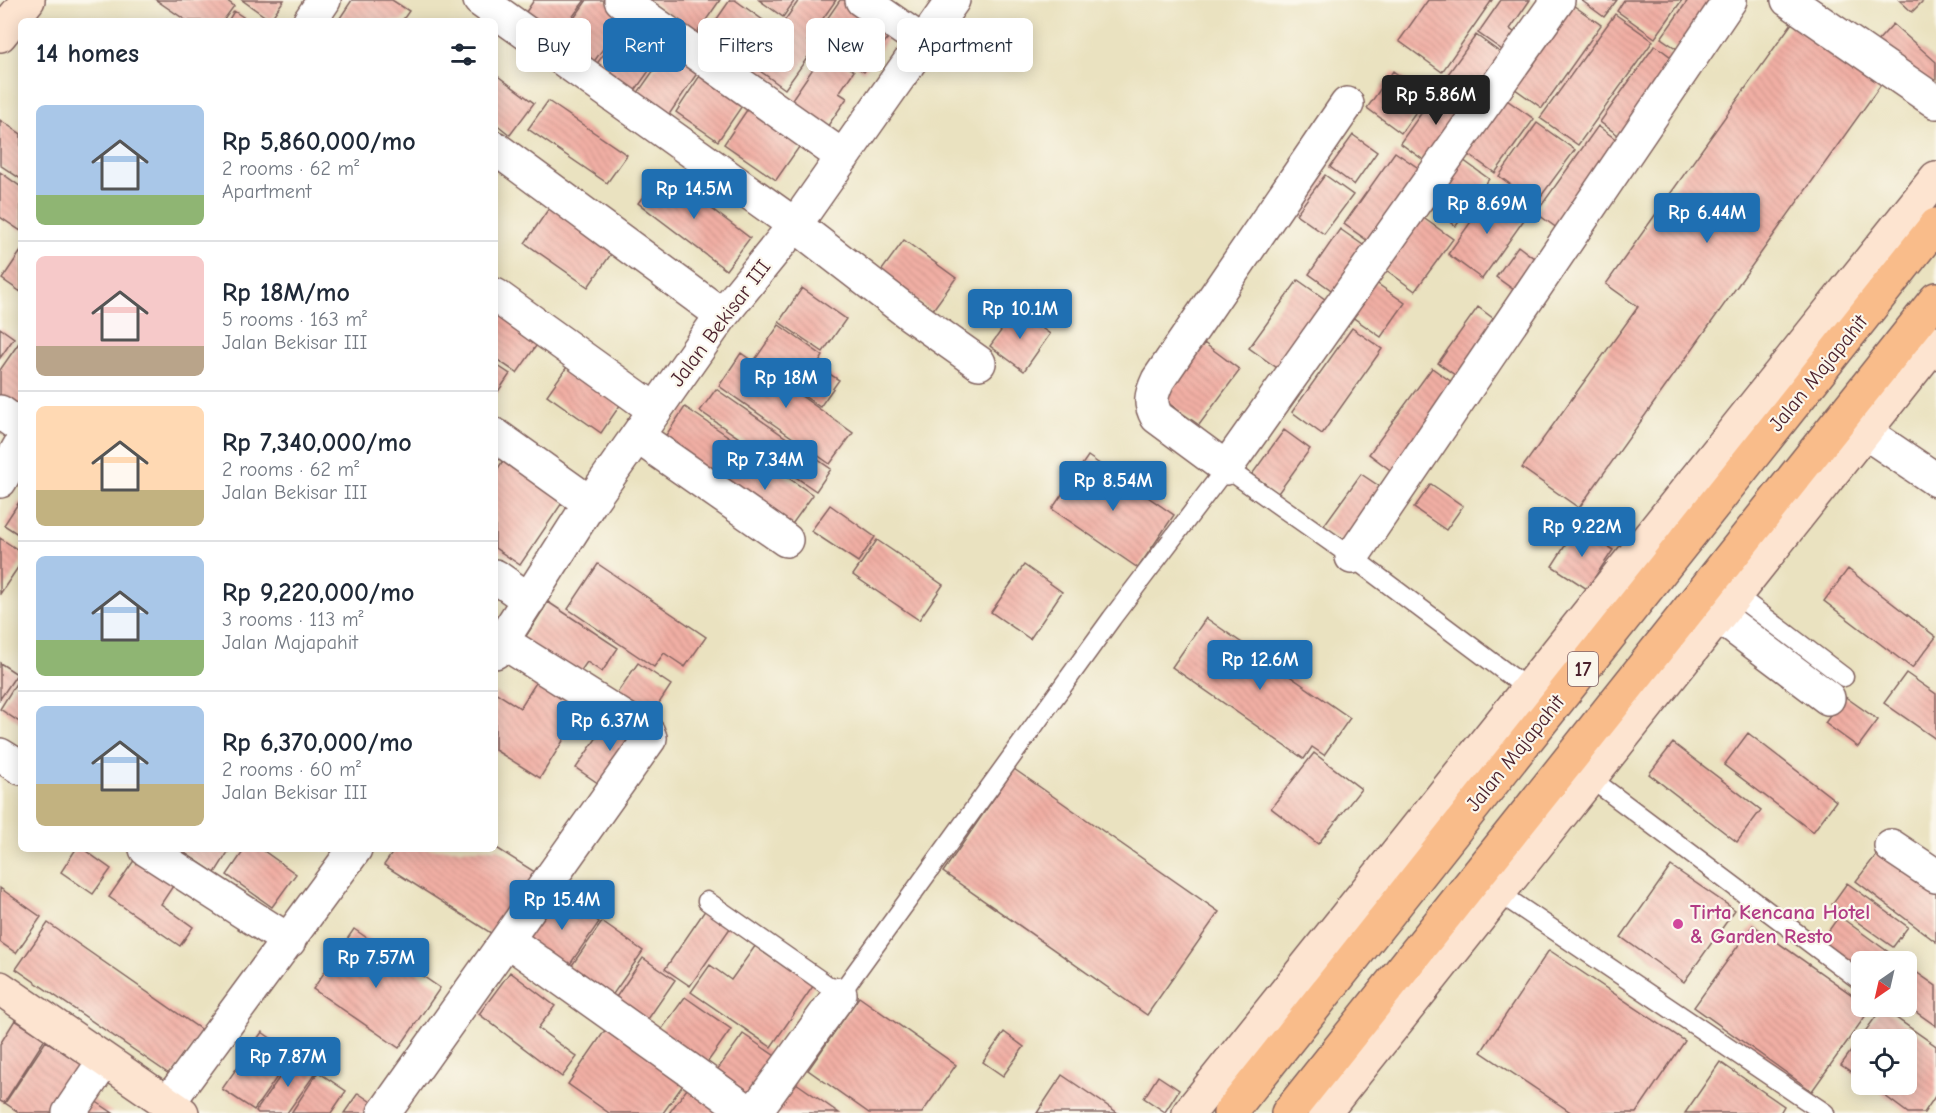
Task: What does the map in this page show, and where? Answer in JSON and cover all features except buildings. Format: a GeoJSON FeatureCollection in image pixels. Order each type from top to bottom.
{"type":"FeatureCollection","features":[{"type":"Feature","properties":{"kind":"highway","name":"Jalan Majapahit"},"geometry":{"type":"LineString","coordinates":[[1230,1113],[1936,225]]}},
{"type":"Feature","properties":{"kind":"highway","name":"17"},"geometry":{"type":"LineString","coordinates":[[1288,1113],[1539,820],[1936,299]]}},
{"type":"Feature","properties":{"kind":"highway"},"geometry":{"type":"LineString","coordinates":[[1278,1052],[1314,1080]]}},
{"type":"Feature","properties":{"kind":"street"},"geometry":{"type":"LineString","coordinates":[[0,35],[28,0]]}},
{"type":"Feature","properties":{"kind":"street"},"geometry":{"type":"LineString","coordinates":[[480,0],[795,225],[978,363]]}},
{"type":"Feature","properties":{"kind":"street"},"geometry":{"type":"LineString","coordinates":[[621,0],[843,157]]}},
{"type":"Feature","properties":{"kind":"street"},"geometry":{"type":"LineString","coordinates":[[862,0],[897,24]]}},
{"type":"Feature","properties":{"kind":"street","name":"Jalan Bekisar III"},"geometry":{"type":"LineString","coordinates":[[941,18],[953,0]]}},
{"type":"Feature","properties":{"kind":"street"},"geometry":{"type":"LineString","coordinates":[[1347,104],[1158,380],[1151,394],[1152,408],[1157,417],[1226,468],[1558,0]]}},
{"type":"Feature","properties":{"kind":"street"},"geometry":{"type":"LineString","coordinates":[[1352,557],[1730,0]]}},
{"type":"Feature","properties":{"kind":"street"},"geometry":{"type":"LineString","coordinates":[[1788,0],[1936,102]]}},
{"type":"Feature","properties":{"kind":"street","name":"Jalan Bekisar III"},"geometry":{"type":"LineString","coordinates":[[499,647],[590,503],[646,423],[722,315],[795,225],[903,72]]}},
{"type":"Feature","properties":{"kind":"street"},"geometry":{"type":"LineString","coordinates":[[498,150],[722,315]]}},
{"type":"Feature","properties":{"kind":"street"},"geometry":{"type":"LineString","coordinates":[[1189,1113],[1936,178]]}},
{"type":"Feature","properties":{"kind":"street"},"geometry":{"type":"LineString","coordinates":[[498,298],[786,540]]}},
{"type":"Feature","properties":{"kind":"street"},"geometry":{"type":"LineString","coordinates":[[1324,1113],[1499,893],[1539,820],[1590,778],[1936,342]]}},
{"type":"Feature","properties":{"kind":"street"},"geometry":{"type":"LineString","coordinates":[[0,412],[18,425]]}},
{"type":"Feature","properties":{"kind":"street"},"geometry":{"type":"LineString","coordinates":[[1865,432],[1936,480]]}},
{"type":"Feature","properties":{"kind":"street"},"geometry":{"type":"LineString","coordinates":[[498,437],[590,503]]}},
{"type":"Feature","properties":{"kind":"street"},"geometry":{"type":"LineString","coordinates":[[0,481],[18,449]]}},
{"type":"Feature","properties":{"kind":"street"},"geometry":{"type":"LineString","coordinates":[[498,578],[529,600]]}},
{"type":"Feature","properties":{"kind":"street"},"geometry":{"type":"LineString","coordinates":[[1728,606],[1836,687]]}},
{"type":"Feature","properties":{"kind":"street"},"geometry":{"type":"LineString","coordinates":[[384,1113],[650,738],[648,734],[499,647]]}},
{"type":"Feature","properties":{"kind":"street"},"geometry":{"type":"LineString","coordinates":[[0,755],[18,766]]}},
{"type":"Feature","properties":{"kind":"street"},"geometry":{"type":"LineString","coordinates":[[1892,846],[1936,876]]}},
{"type":"Feature","properties":{"kind":"street"},"geometry":{"type":"LineString","coordinates":[[151,852],[289,941]]}},
{"type":"Feature","properties":{"kind":"street"},"geometry":{"type":"LineString","coordinates":[[0,988],[175,1108],[352,852]]}},
{"type":"Feature","properties":{"kind":"street"},"geometry":{"type":"LineString","coordinates":[[507,940],[752,1113],[840,994]]}},
{"type":"Feature","properties":{"kind":"street"},"geometry":{"type":"LineString","coordinates":[[69,1113],[104,1061]]}},
{"type":"Feature","properties":{"kind":"lane"},"geometry":{"type":"LineString","coordinates":[[707,901],[840,994],[1112,618],[1226,468],[1352,557],[1528,689]]}},
{"type":"Feature","properties":{"kind":"lane"},"geometry":{"type":"LineString","coordinates":[[1590,778],[1851,974]]}},
{"type":"Feature","properties":{"kind":"lane"},"geometry":{"type":"LineString","coordinates":[[1499,893],[1825,1113]]}},
{"type":"Feature","properties":{"kind":"place","name":"Tirta Kencana Hotel & Garden Resto"},"geometry":{"type":"Point","coordinates":[1678,924]}}]}
